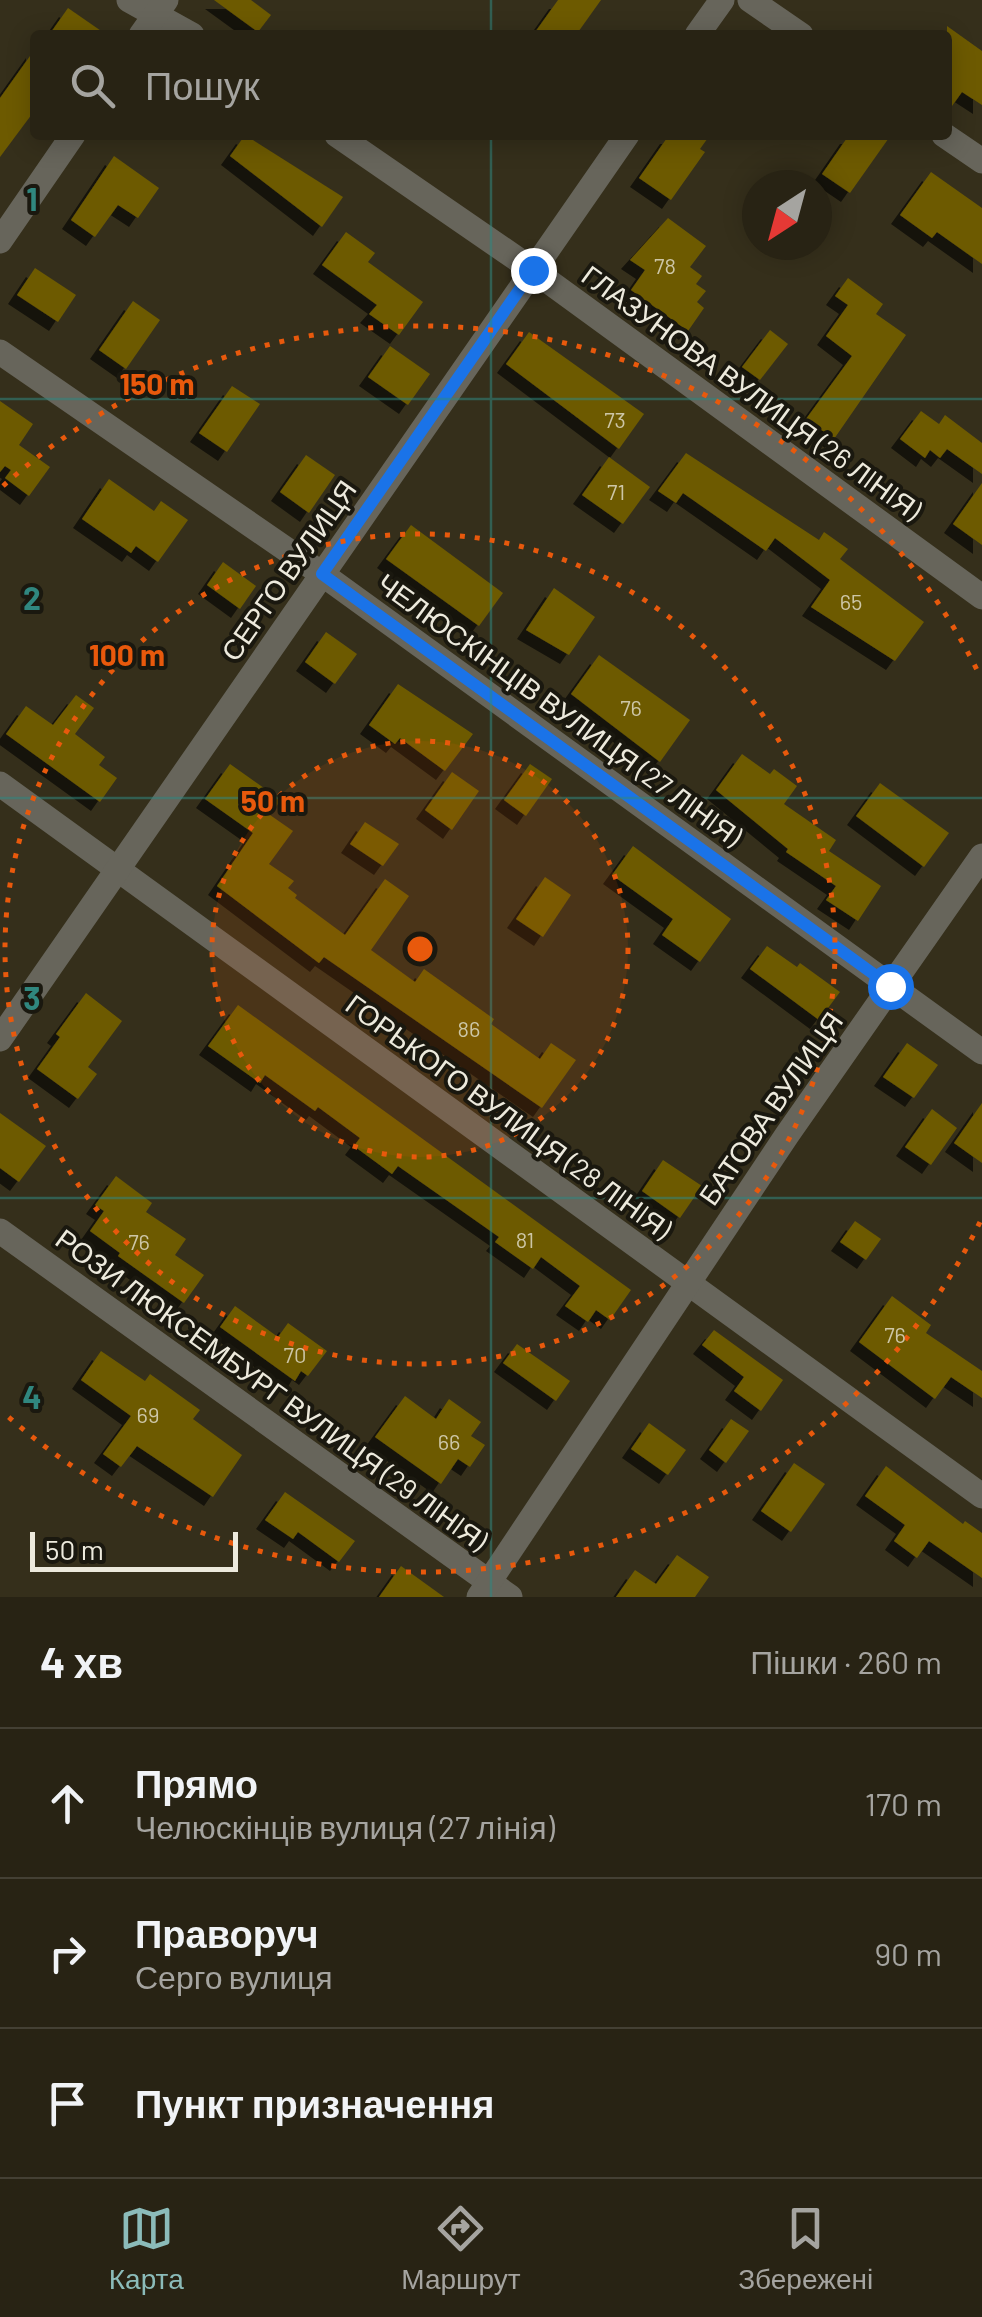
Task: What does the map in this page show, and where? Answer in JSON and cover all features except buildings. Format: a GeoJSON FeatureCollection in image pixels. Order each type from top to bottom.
{"type":"FeatureCollection","features":[{"type":"Feature","properties":{"kind":"street"},"geometry":{"type":"LineString","coordinates":[[129,0],[181,30]]}},
{"type":"Feature","properties":{"kind":"street"},"geometry":{"type":"LineString","coordinates":[[701,30],[722,0]]}},
{"type":"Feature","properties":{"kind":"street"},"geometry":{"type":"LineString","coordinates":[[750,0],[794,30]]}},
{"type":"Feature","properties":{"kind":"street"},"geometry":{"type":"LineString","coordinates":[[0,241],[70,140]]}},
{"type":"Feature","properties":{"kind":"street","name":"ГЛАЗУНОВА ВУЛИЦЯ (26 ЛIНIЯ)"},"geometry":{"type":"LineString","coordinates":[[344,140],[533,270],[982,597]]}},
{"type":"Feature","properties":{"kind":"street","name":"СЕРГО ВУЛИЦЯ"},"geometry":{"type":"LineString","coordinates":[[0,1040],[624,140]]}},
{"type":"Feature","properties":{"kind":"street"},"geometry":{"type":"LineString","coordinates":[[951,140],[982,161]]}},
{"type":"Feature","properties":{"kind":"street","name":"ЧЕЛЮСКІНЦІВ ВУЛИЦЯ (27 ЛIНIЯ)"},"geometry":{"type":"LineString","coordinates":[[0,352],[322,574],[982,1052]]}},
{"type":"Feature","properties":{"kind":"street","name":"ГОРЬКОГО ВУЛИЦЯ (28 ЛIНIЯ)"},"geometry":{"type":"LineString","coordinates":[[0,784],[982,1496]]}},
{"type":"Feature","properties":{"kind":"street","name":"БАТОВА ВУЛИЦЯ"},"geometry":{"type":"LineString","coordinates":[[493,1592],[687,1282],[982,856]]}},
{"type":"Feature","properties":{"kind":"street","name":"РОЗИ ЛЮКСЕМБУРГ ВУЛИЦЯ (29 ЛIНIЯ)"},"geometry":{"type":"LineString","coordinates":[[0,1231],[493,1592]]}},
{"type":"Feature","properties":{"kind":"route"},"geometry":{"type":"LineString","coordinates":[[533,270],[322,574],[890,986]]}}]}
